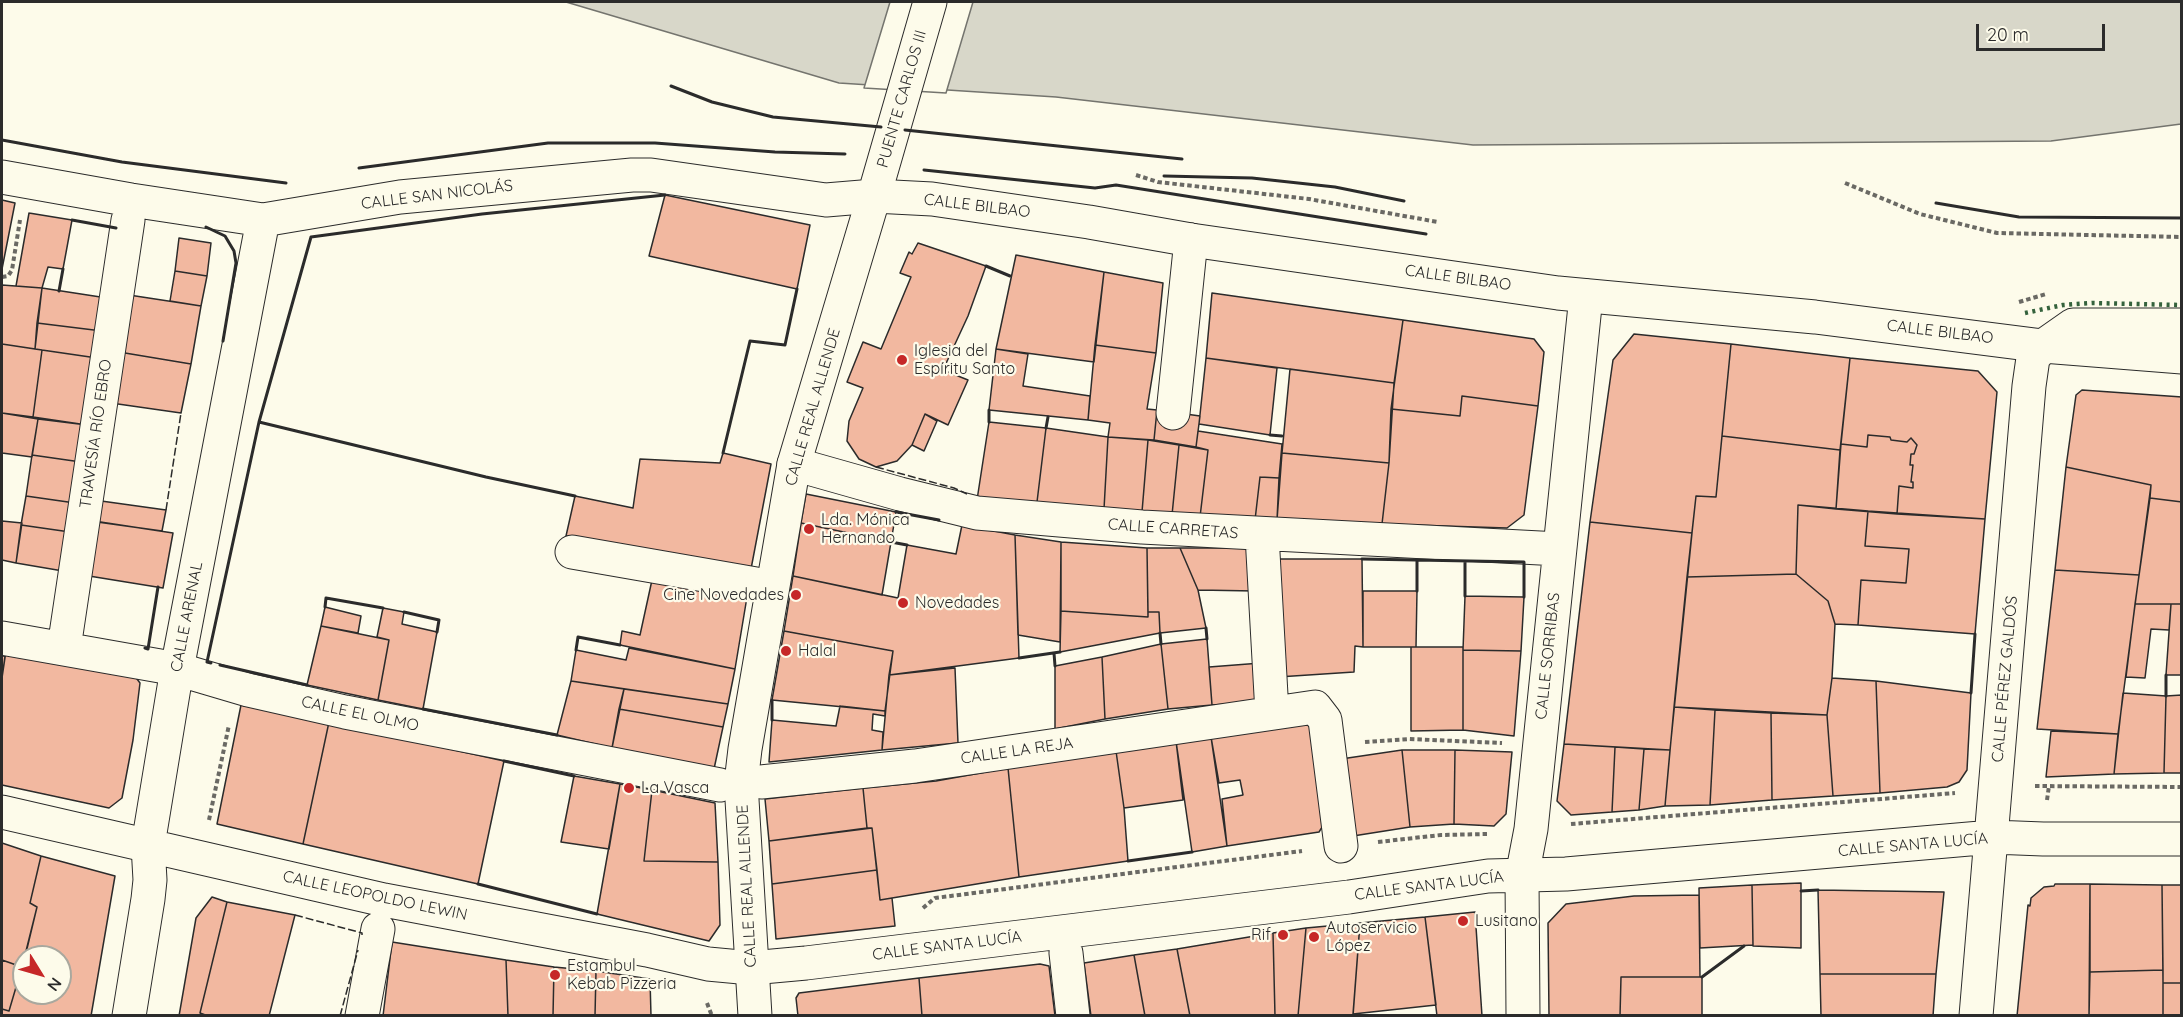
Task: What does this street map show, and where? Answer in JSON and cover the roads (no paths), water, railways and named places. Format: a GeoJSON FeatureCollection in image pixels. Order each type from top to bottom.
{"type":"FeatureCollection","features":[{"type":"Feature","properties":{"kind":"street","name":"PUENTE CARLOS III"},"geometry":{"type":"LineString","coordinates":[[874,196],[930,2]]}},
{"type":"Feature","properties":{"kind":"street","name":"CALLE SAN NICOLÁS"},"geometry":{"type":"LineString","coordinates":[[2,177],[263,220],[400,197],[632,175],[651,175],[826,200],[874,196]]}},
{"type":"Feature","properties":{"kind":"street","name":"CALLE BILBAO"},"geometry":{"type":"LineString","coordinates":[[874,196],[932,199],[1089,222],[1191,240],[1586,296],[1815,317],[2043,346],[2181,357]]}},
{"type":"Feature","properties":{"kind":"street","name":"CALLE REAL ALLENDE"},"geometry":{"type":"LineString","coordinates":[[755,1016],[741,783],[745,749],[794,464],[874,196]]}},
{"type":"Feature","properties":{"kind":"street","name":"TRAVESÍA RÍO EBRO"},"geometry":{"type":"LineString","coordinates":[[64,648],[128,220]]}},
{"type":"Feature","properties":{"kind":"street","name":"CALLE ARENAL"},"geometry":{"type":"LineString","coordinates":[[129,1016],[150,880],[148,845],[177,669],[263,220]]}},
{"type":"Feature","properties":{"kind":"street"},"geometry":{"type":"LineString","coordinates":[[1173,413],[1191,240]]}},
{"type":"Feature","properties":{"kind":"street","name":"CALLE SORRIBAS"},"geometry":{"type":"LineString","coordinates":[[1523,1016],[1522,876],[1531,829],[1586,296]]}},
{"type":"Feature","properties":{"kind":"street"},"geometry":{"type":"LineString","coordinates":[[2043,346],[2073,326],[2181,326]]}},
{"type":"Feature","properties":{"kind":"street","name":"CALLE PÉREZ GALDÓS"},"geometry":{"type":"LineString","coordinates":[[1977,1016],[2029,386],[2033,358],[2043,346]]}},
{"type":"Feature","properties":{"kind":"street","name":"CALLE CARRETAS"},"geometry":{"type":"LineString","coordinates":[[794,464],[977,513],[1262,535],[1559,549]]}},
{"type":"Feature","properties":{"kind":"street"},"geometry":{"type":"LineString","coordinates":[[1262,535],[1272,713]]}},
{"type":"Feature","properties":{"kind":"street"},"geometry":{"type":"LineString","coordinates":[[572,552],[756,584]]}},
{"type":"Feature","properties":{"kind":"street","name":"CALLE EL OLMO"},"geometry":{"type":"LineString","coordinates":[[2,638],[177,669],[236,687],[356,714],[720,784]]}},
{"type":"Feature","properties":{"kind":"street","name":"CALLE LA REJA"},"geometry":{"type":"LineString","coordinates":[[761,782],[915,766],[1315,707],[1325,720],[1341,846]]}},
{"type":"Feature","properties":{"kind":"street","name":"CALLE LEOPOLDO LEWIN"},"geometry":{"type":"LineString","coordinates":[[2,812],[384,900],[647,950],[708,964],[752,968]]}},
{"type":"Feature","properties":{"kind":"street","name":"CALLE SANTA LUCÍA"},"geometry":{"type":"LineString","coordinates":[[752,968],[1349,897],[1488,876],[1522,876],[1992,837],[2181,839]]}},
{"type":"Feature","properties":{"kind":"street"},"geometry":{"type":"LineString","coordinates":[[362,1016],[378,929]]}},
{"type":"Feature","properties":{"kind":"street"},"geometry":{"type":"LineString","coordinates":[[1066,953],[1073,1016]]}},
{"type":"Feature","properties":{"kind":"place","name":"Iglesia del Espíritu Santo"},"geometry":{"type":"Point","coordinates":[902,360]}},
{"type":"Feature","properties":{"kind":"place","name":"Lda. Mónica Hernando"},"geometry":{"type":"Point","coordinates":[809,529]}},
{"type":"Feature","properties":{"kind":"place","name":"Cine Novedades"},"geometry":{"type":"Point","coordinates":[796,595]}},
{"type":"Feature","properties":{"kind":"place","name":"Novedades"},"geometry":{"type":"Point","coordinates":[903,603]}},
{"type":"Feature","properties":{"kind":"place","name":"Halal"},"geometry":{"type":"Point","coordinates":[786,651]}},
{"type":"Feature","properties":{"kind":"place","name":"La Vasca"},"geometry":{"type":"Point","coordinates":[629,788]}},
{"type":"Feature","properties":{"kind":"place","name":"Lusitano"},"geometry":{"type":"Point","coordinates":[1463,921]}},
{"type":"Feature","properties":{"kind":"place","name":"Rif"},"geometry":{"type":"Point","coordinates":[1283,935]}},
{"type":"Feature","properties":{"kind":"place","name":"Autoservicio López"},"geometry":{"type":"Point","coordinates":[1314,937]}},
{"type":"Feature","properties":{"kind":"place","name":"Estambul Kebab Pizzeria"},"geometry":{"type":"Point","coordinates":[555,975]}}]}
